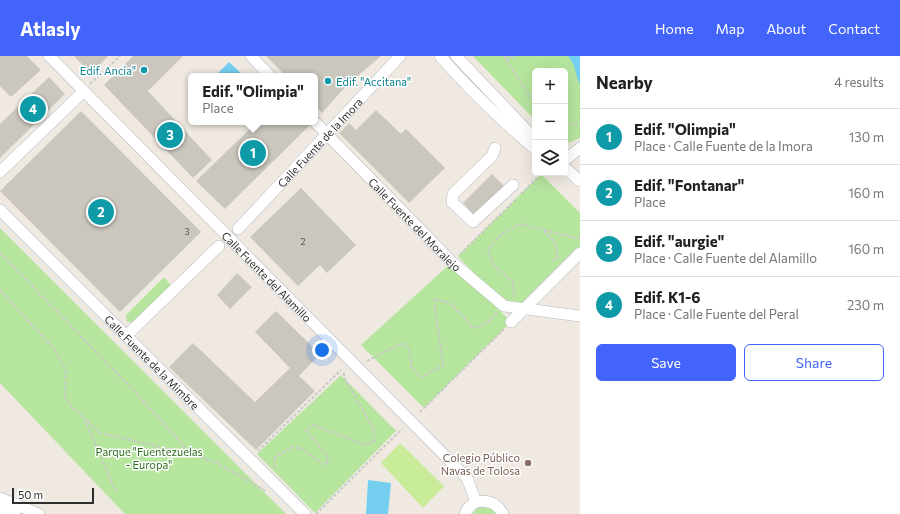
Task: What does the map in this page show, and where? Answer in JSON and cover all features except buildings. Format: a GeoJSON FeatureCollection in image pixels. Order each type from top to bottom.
{"type":"FeatureCollection","features":[{"type":"Feature","properties":{"kind":"street","name":"Calle Fuente del Alamillo"},"geometry":{"type":"LineString","coordinates":[[49,56],[467,478],[476,502]]}},
{"type":"Feature","properties":{"kind":"street"},"geometry":{"type":"LineString","coordinates":[[251,56],[267,73]]}},
{"type":"Feature","properties":{"kind":"street","name":"Calle Fuente de la Imora"},"geometry":{"type":"LineString","coordinates":[[238,229],[328,135],[400,56]]}},
{"type":"Feature","properties":{"kind":"street"},"geometry":{"type":"LineString","coordinates":[[440,56],[465,84],[504,123],[532,146]]}},
{"type":"Feature","properties":{"kind":"street"},"geometry":{"type":"LineString","coordinates":[[455,56],[454,60],[463,72],[465,84]]}},
{"type":"Feature","properties":{"kind":"street"},"geometry":{"type":"LineString","coordinates":[[455,56],[475,74],[494,98],[532,136]]}},
{"type":"Feature","properties":{"kind":"street"},"geometry":{"type":"LineString","coordinates":[[465,84],[475,85],[494,98]]}},
{"type":"Feature","properties":{"kind":"street"},"geometry":{"type":"LineString","coordinates":[[0,172],[84,91]]}},
{"type":"Feature","properties":{"kind":"street","name":"Calle Fuente del Moralejo"},"geometry":{"type":"LineString","coordinates":[[318,125],[452,262],[502,308]]}},
{"type":"Feature","properties":{"kind":"street"},"geometry":{"type":"LineString","coordinates":[[496,148],[492,156],[454,194],[452,202],[473,222],[513,186]]}},
{"type":"Feature","properties":{"kind":"street"},"geometry":{"type":"LineString","coordinates":[[568,158],[580,148]]}},
{"type":"Feature","properties":{"kind":"street"},"geometry":{"type":"LineString","coordinates":[[568,171],[580,181]]}},
{"type":"Feature","properties":{"kind":"street","name":"Calle Fuente de la Mimbre"},"geometry":{"type":"LineString","coordinates":[[0,210],[305,514]]}},
{"type":"Feature","properties":{"kind":"street"},"geometry":{"type":"LineString","coordinates":[[126,336],[219,246]]}},
{"type":"Feature","properties":{"kind":"street"},"geometry":{"type":"LineString","coordinates":[[511,322],[580,253]]}},
{"type":"Feature","properties":{"kind":"street"},"geometry":{"type":"LineString","coordinates":[[502,308],[525,309],[580,316]]}},
{"type":"Feature","properties":{"kind":"street"},"geometry":{"type":"LineString","coordinates":[[0,498],[39,514]]}},
{"type":"Feature","properties":{"kind":"street"},"geometry":{"type":"LineString","coordinates":[[465,514],[476,502],[483,501],[495,504],[503,514]]}},
{"type":"Feature","properties":{"kind":"street"},"geometry":{"type":"LineString","coordinates":[[0,508],[15,514]]}},
{"type":"Feature","properties":{"kind":"path"},"geometry":{"type":"LineString","coordinates":[[84,91],[120,56]]}},
{"type":"Feature","properties":{"kind":"path"},"geometry":{"type":"LineString","coordinates":[[504,56],[532,98]]}},
{"type":"Feature","properties":{"kind":"path"},"geometry":{"type":"LineString","coordinates":[[506,59],[514,56]]}},
{"type":"Feature","properties":{"kind":"path"},"geometry":{"type":"LineString","coordinates":[[568,123],[580,126]]}},
{"type":"Feature","properties":{"kind":"path"},"geometry":{"type":"LineString","coordinates":[[452,262],[539,176]]}},
{"type":"Feature","properties":{"kind":"path"},"geometry":{"type":"LineString","coordinates":[[367,361],[402,343],[409,348],[412,369],[421,377],[443,366],[434,299],[450,303],[473,328],[484,325],[514,295],[513,282],[493,265],[488,250],[500,235],[520,224],[580,239]]}},
{"type":"Feature","properties":{"kind":"path"},"geometry":{"type":"LineString","coordinates":[[544,230],[554,241],[558,250],[556,258],[552,261]]}},
{"type":"Feature","properties":{"kind":"path"},"geometry":{"type":"LineString","coordinates":[[0,253],[137,394],[191,454]]}},
{"type":"Feature","properties":{"kind":"path"},"geometry":{"type":"LineString","coordinates":[[0,290],[54,349],[66,371],[65,397],[84,419],[100,433],[191,454],[217,463],[266,492]]}},
{"type":"Feature","properties":{"kind":"path"},"geometry":{"type":"LineString","coordinates":[[420,412],[511,322]]}},
{"type":"Feature","properties":{"kind":"path"},"geometry":{"type":"LineString","coordinates":[[254,455],[341,370]]}},
{"type":"Feature","properties":{"kind":"path"},"geometry":{"type":"LineString","coordinates":[[277,473],[273,462],[274,458],[292,447],[303,449],[322,464],[328,462],[327,455],[307,433],[306,430],[313,425],[366,445],[374,441],[374,430],[344,377],[344,373]]}},
{"type":"Feature","properties":{"kind":"path"},"geometry":{"type":"LineString","coordinates":[[84,419],[116,492]]}},
{"type":"Feature","properties":{"kind":"path"},"geometry":{"type":"LineString","coordinates":[[316,514],[402,429]]}},
{"type":"Feature","properties":{"kind":"green space"},"geometry":{"type":"Polygon","coordinates":[[[473,56],[580,56],[580,138],[568,142],[568,68],[532,68],[532,117],[473,56]]]}},
{"type":"Feature","properties":{"kind":"green space"},"geometry":{"type":"Polygon","coordinates":[[[539,176],[543,176],[580,213],[580,254],[529,306],[511,304],[496,297],[458,256],[539,176]]]}},
{"type":"Feature","properties":{"kind":"green space","name":"Parque \"Fuentezuelas - Europa\""},"geometry":{"type":"Polygon","coordinates":[[[0,228],[286,514],[125,514],[0,383],[0,228]]]}},
{"type":"Feature","properties":{"kind":"green space"},"geometry":{"type":"Polygon","coordinates":[[[452,262],[511,322],[424,408],[361,345],[452,262]]]}},
{"type":"Feature","properties":{"kind":"green space"},"geometry":{"type":"Polygon","coordinates":[[[164,277],[172,287],[133,322],[127,322],[126,315],[164,277]]]}},
{"type":"Feature","properties":{"kind":"green space"},"geometry":{"type":"Polygon","coordinates":[[[341,375],[396,431],[315,513],[257,454],[341,375]]]}},
{"type":"Feature","properties":{"kind":"green space"},"geometry":{"type":"Polygon","coordinates":[[[400,443],[444,486],[423,508],[381,463],[400,443]]]}},
{"type":"Feature","properties":{"kind":"green space"},"geometry":{"type":"Polygon","coordinates":[[[486,506],[493,510],[496,514],[472,514],[478,508],[486,506]]]}},
{"type":"Feature","properties":{"kind":"water"},"geometry":{"type":"Polygon","coordinates":[[[568,56],[580,56],[580,84],[573,63],[568,56]]]}},
{"type":"Feature","properties":{"kind":"water"},"geometry":{"type":"Polygon","coordinates":[[[229,62],[241,73],[218,73],[229,62]]]}},
{"type":"Feature","properties":{"kind":"water"},"geometry":{"type":"Polygon","coordinates":[[[368,480],[391,483],[388,514],[366,514],[368,480]]]}},
{"type":"Feature","properties":{"kind":"place","name":"Edif. Ancia\""},"geometry":{"type":"Point","coordinates":[144,70]}},
{"type":"Feature","properties":{"kind":"place","name":"Edif. \"Accitana\""},"geometry":{"type":"Point","coordinates":[328,81]}},
{"type":"Feature","properties":{"kind":"place","name":"Edif. K1-6"},"geometry":{"type":"Point","coordinates":[33,109]}},
{"type":"Feature","properties":{"kind":"place","name":"Edif. \"aurgie\""},"geometry":{"type":"Point","coordinates":[170,135]}},
{"type":"Feature","properties":{"kind":"place","name":"Edif. \"Olimpia\""},"geometry":{"type":"Point","coordinates":[253,153]}},
{"type":"Feature","properties":{"kind":"place","name":"Edif. \"Fontanar\""},"geometry":{"type":"Point","coordinates":[101,212]}},
{"type":"Feature","properties":{"kind":"place","name":"Colegio Público Navas de Tolosa"},"geometry":{"type":"Point","coordinates":[528,463]}}]}
